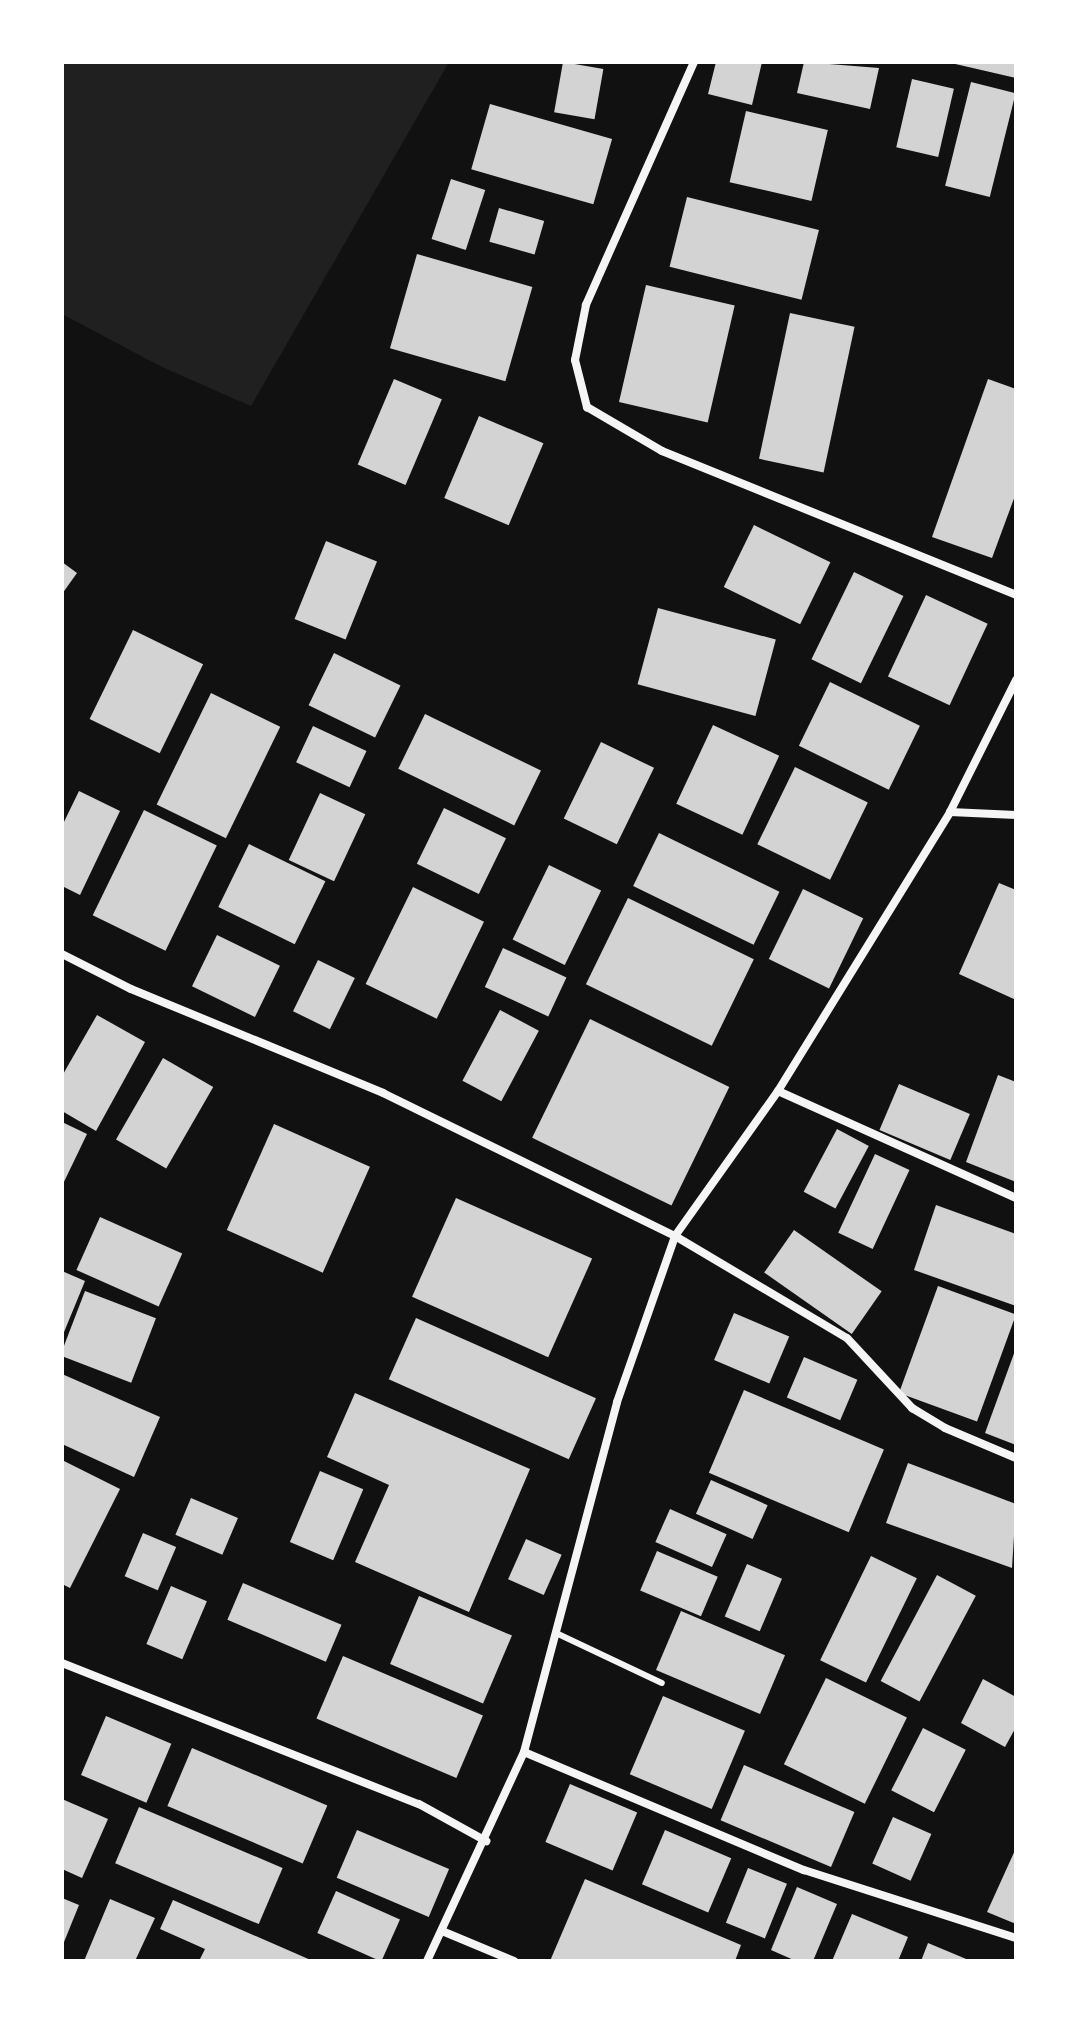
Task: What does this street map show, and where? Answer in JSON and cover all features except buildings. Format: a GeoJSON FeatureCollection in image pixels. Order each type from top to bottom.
{"type":"FeatureCollection","features":[{"type":"Feature","properties":{"kind":"street"},"geometry":{"type":"LineString","coordinates":[[694,62],[586,305],[575,360],[587,407],[662,451],[1016,595]]}},
{"type":"Feature","properties":{"kind":"street"},"geometry":{"type":"LineString","coordinates":[[427,1961],[486,1841],[524,1752],[617,1402],[675,1236],[778,1091],[950,812],[1016,680]]}},
{"type":"Feature","properties":{"kind":"street"},"geometry":{"type":"LineString","coordinates":[[950,812],[1016,815]]}},
{"type":"Feature","properties":{"kind":"street"},"geometry":{"type":"LineString","coordinates":[[62,954],[131,989],[383,1093],[675,1236],[847,1338],[912,1408],[945,1428],[1016,1458]]}},
{"type":"Feature","properties":{"kind":"street"},"geometry":{"type":"LineString","coordinates":[[778,1091],[1016,1198]]}},
{"type":"Feature","properties":{"kind":"street"},"geometry":{"type":"LineString","coordinates":[[62,1663],[419,1804],[486,1841]]}},
{"type":"Feature","properties":{"kind":"street"},"geometry":{"type":"LineString","coordinates":[[524,1752],[804,1870],[1016,1938]]}},
{"type":"Feature","properties":{"kind":"street"},"geometry":{"type":"LineString","coordinates":[[442,1931],[514,1961]]}},
{"type":"Feature","properties":{"kind":"lane"},"geometry":{"type":"LineString","coordinates":[[556,1633],[662,1683]]}},
{"type":"Feature","properties":{"kind":"shaded area"},"geometry":{"type":"Polygon","coordinates":[[[62,62],[449,62],[251,406],[162,367],[62,314],[62,62]]]}}]}
